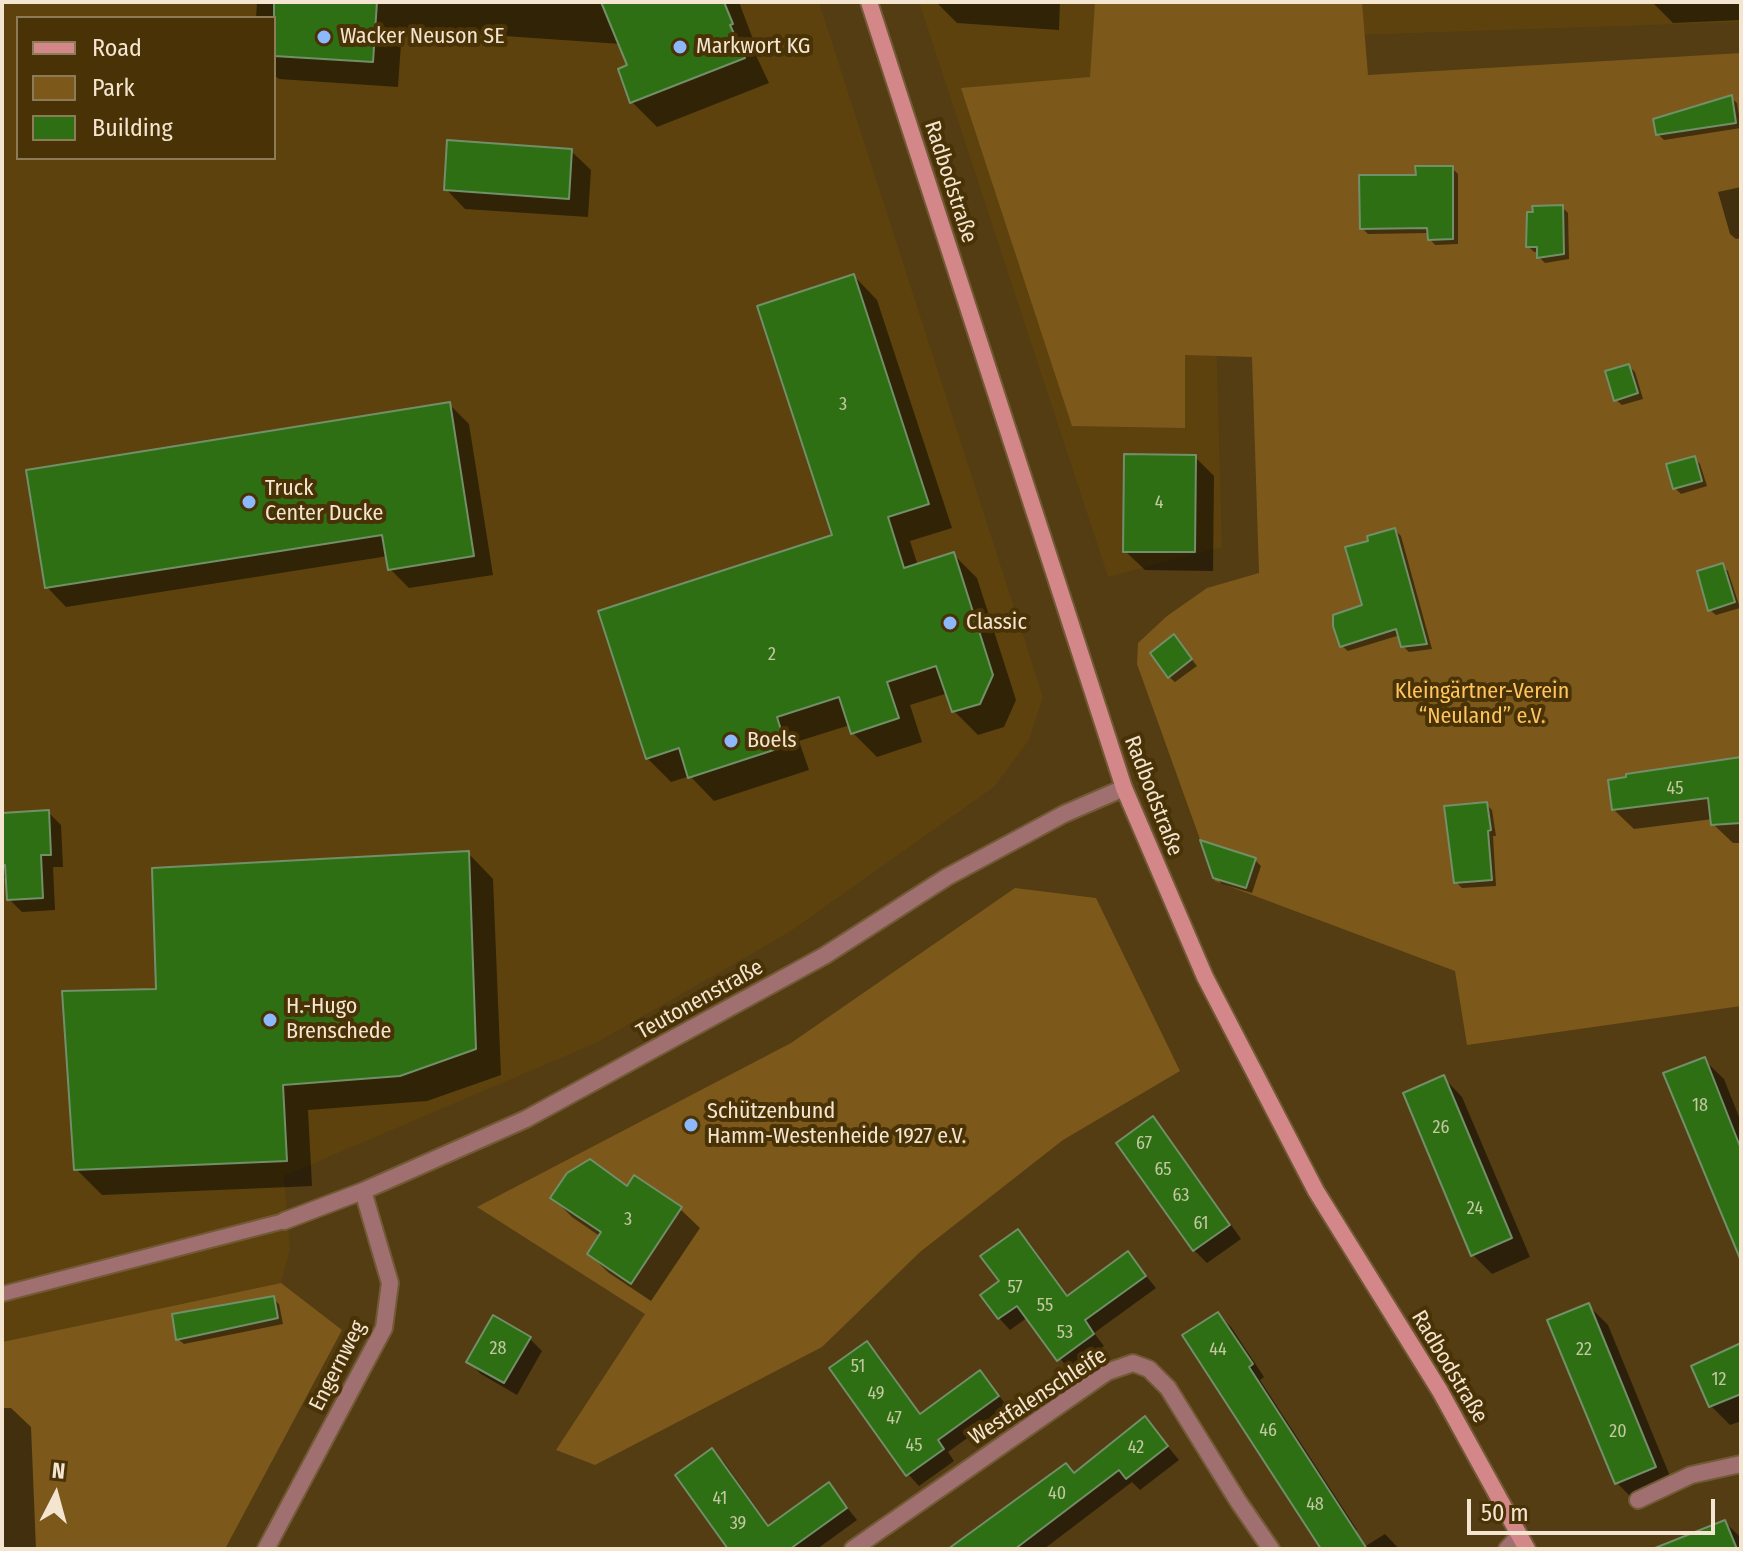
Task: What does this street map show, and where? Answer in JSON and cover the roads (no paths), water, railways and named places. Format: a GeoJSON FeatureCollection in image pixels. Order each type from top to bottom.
{"type":"FeatureCollection","features":[{"type":"Feature","properties":{"kind":"main road","name":"Radbodstraße"},"geometry":{"type":"LineString","coordinates":[[869,2],[1124,788],[1205,977],[1316,1191],[1440,1391],[1523,1542]]}},
{"type":"Feature","properties":{"kind":"street","name":"Teutonenstraße"},"geometry":{"type":"LineString","coordinates":[[284,1221],[363,1191],[526,1119],[824,956],[947,877],[1064,814],[1124,788]]}},
{"type":"Feature","properties":{"kind":"street","name":"Engernweg"},"geometry":{"type":"LineString","coordinates":[[266,1549],[384,1328],[390,1283],[363,1191]]}},
{"type":"Feature","properties":{"kind":"street","name":"Westfalenschleife"},"geometry":{"type":"LineString","coordinates":[[853,1549],[1107,1372],[1133,1363],[1149,1369],[1168,1388],[1271,1549]]}},
{"type":"Feature","properties":{"kind":"street"},"geometry":{"type":"LineString","coordinates":[[1638,1500],[1691,1475],[1741,1464]]}},
{"type":"Feature","properties":{"kind":"street"},"geometry":{"type":"LineString","coordinates":[[1507,1549],[1523,1542]]}},
{"type":"Feature","properties":{"kind":"lane"},"geometry":{"type":"LineString","coordinates":[[2,1294],[284,1221]]}},
{"type":"Feature","properties":{"kind":"place","name":"Wacker Neuson SE"},"geometry":{"type":"Point","coordinates":[324,37]}},
{"type":"Feature","properties":{"kind":"place","name":"Markwort KG"},"geometry":{"type":"Point","coordinates":[680,47]}},
{"type":"Feature","properties":{"kind":"place","name":"Truck Center Ducke"},"geometry":{"type":"Point","coordinates":[249,502]}},
{"type":"Feature","properties":{"kind":"place","name":"Classic"},"geometry":{"type":"Point","coordinates":[950,623]}},
{"type":"Feature","properties":{"kind":"place","name":"Boels"},"geometry":{"type":"Point","coordinates":[731,741]}},
{"type":"Feature","properties":{"kind":"place","name":"H.-Hugo Brenschede"},"geometry":{"type":"Point","coordinates":[270,1020]}},
{"type":"Feature","properties":{"kind":"place","name":"Schützenbund Hamm-Westenheide 1927 e.V."},"geometry":{"type":"Point","coordinates":[691,1125]}},
{"type":"Feature","properties":{"kind":"park label","name":"Kleingärtner-Verein “Neuland” e.V."},"geometry":{"type":"Point","coordinates":[1482,704]}}]}
